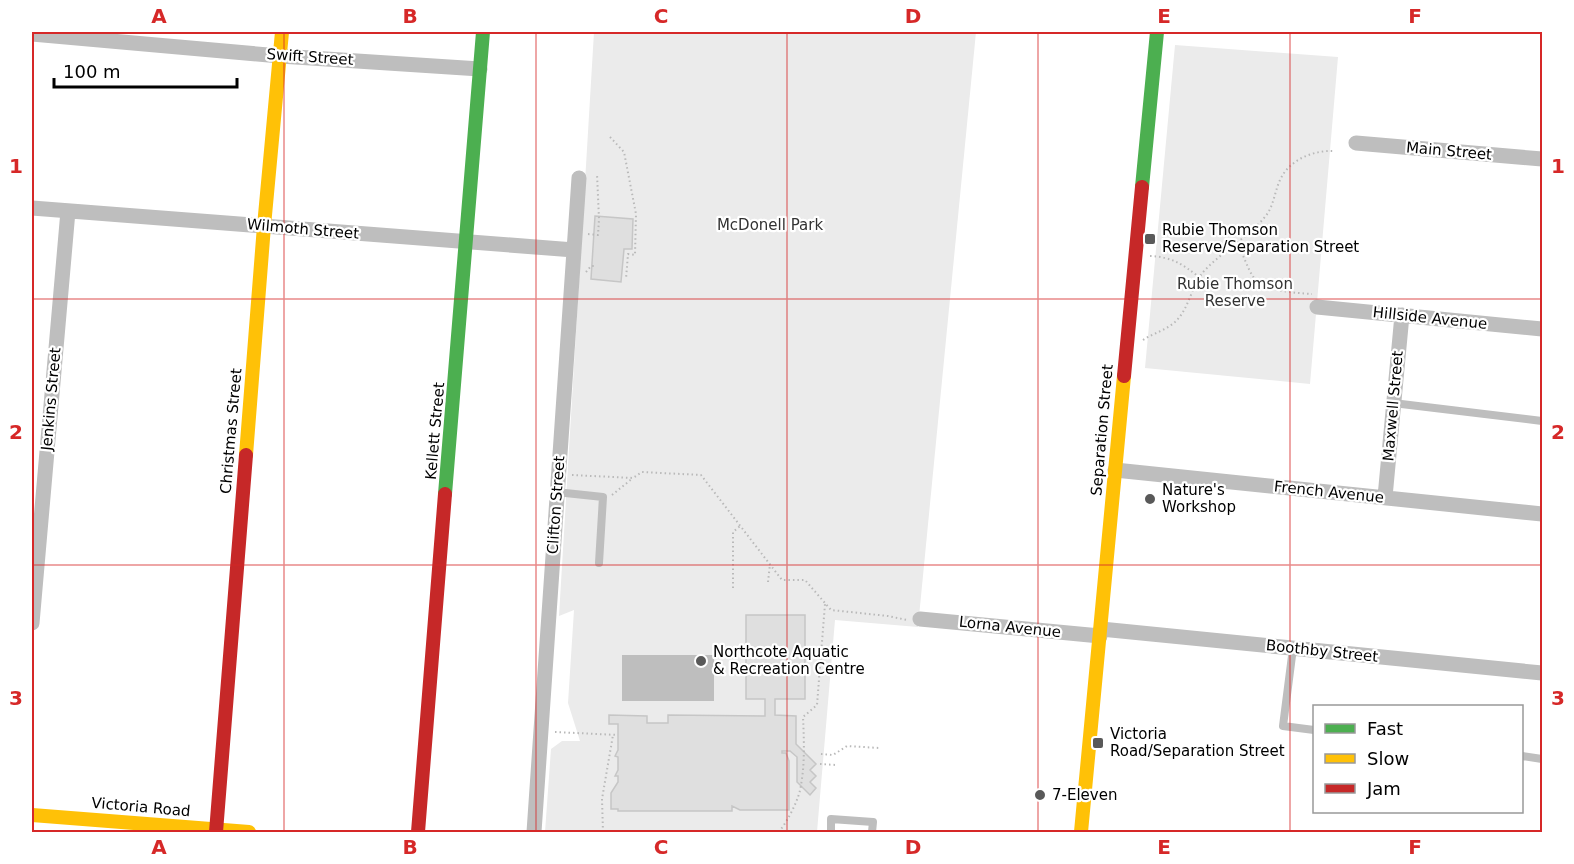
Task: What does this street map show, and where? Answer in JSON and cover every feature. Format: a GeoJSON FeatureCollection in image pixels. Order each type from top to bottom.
{"type":"FeatureCollection","features":[{"type":"Feature","properties":{"kind":"street","name":"Christmas Street"},"geometry":{"type":"LineString","coordinates":[[216,831],[264,226],[282,32]]}},
{"type":"Feature","properties":{"kind":"street","name":"Kellett Street"},"geometry":{"type":"LineString","coordinates":[[418,832],[483,32]]}},
{"type":"Feature","properties":{"kind":"street","name":"Separation Street"},"geometry":{"type":"LineString","coordinates":[[1081,832],[1157,32]]}},
{"type":"Feature","properties":{"kind":"street","name":"Swift Street"},"geometry":{"type":"LineString","coordinates":[[32,34],[280,56],[480,69]]}},
{"type":"Feature","properties":{"kind":"street","name":"Main Street"},"geometry":{"type":"LineString","coordinates":[[1356,143],[1542,159]]}},
{"type":"Feature","properties":{"kind":"street","name":"Clifton Street"},"geometry":{"type":"LineString","coordinates":[[534,832],[579,178]]}},
{"type":"Feature","properties":{"kind":"street","name":"Wilmoth Street"},"geometry":{"type":"LineString","coordinates":[[32,208],[574,250]]}},
{"type":"Feature","properties":{"kind":"street","name":"Jenkins Street"},"geometry":{"type":"LineString","coordinates":[[32,622],[68,211]]}},
{"type":"Feature","properties":{"kind":"street","name":"Hillside Avenue"},"geometry":{"type":"LineString","coordinates":[[1317,301],[1402,315],[1542,329]]}},
{"type":"Feature","properties":{"kind":"street","name":"Maxwell Street"},"geometry":{"type":"LineString","coordinates":[[1385,497],[1402,315]]}},
{"type":"Feature","properties":{"kind":"street","name":"French Avenue"},"geometry":{"type":"LineString","coordinates":[[1115,470],[1542,514]]}},
{"type":"Feature","properties":{"kind":"street","name":"Lorna Avenue"},"geometry":{"type":"LineString","coordinates":[[920,619],[1100,632]]}},
{"type":"Feature","properties":{"kind":"street","name":"Boothby Street"},"geometry":{"type":"LineString","coordinates":[[1100,632],[1293,648],[1542,673]]}},
{"type":"Feature","properties":{"kind":"street","name":"Victoria Road"},"geometry":{"type":"LineString","coordinates":[[32,815],[249,832]]}},
{"type":"Feature","properties":{"kind":"lane"},"geometry":{"type":"LineString","coordinates":[[1394,403],[1542,421]]}},
{"type":"Feature","properties":{"kind":"lane"},"geometry":{"type":"LineString","coordinates":[[556,492],[603,496],[599,563]]}},
{"type":"Feature","properties":{"kind":"lane"},"geometry":{"type":"LineString","coordinates":[[1293,648],[1283,726],[1313,730]]}},
{"type":"Feature","properties":{"kind":"lane"},"geometry":{"type":"LineString","coordinates":[[1523,756],[1542,759]]}},
{"type":"Feature","properties":{"kind":"lane"},"geometry":{"type":"LineString","coordinates":[[831,832],[831,819],[873,822],[872,832]]}},
{"type":"Feature","properties":{"kind":"path"},"geometry":{"type":"LineString","coordinates":[[610,137],[624,152],[636,214],[635,255],[628,254],[626,279]]}},
{"type":"Feature","properties":{"kind":"path"},"geometry":{"type":"LineString","coordinates":[[1140,341],[1166,329],[1177,320],[1199,277],[1265,217],[1272,206],[1286,168],[1307,155],[1334,151]]}},
{"type":"Feature","properties":{"kind":"path"},"geometry":{"type":"LineString","coordinates":[[576,233],[598,235],[597,174]]}},
{"type":"Feature","properties":{"kind":"path"},"geometry":{"type":"LineString","coordinates":[[1237,243],[1256,280],[1269,287],[1317,301]]}},
{"type":"Feature","properties":{"kind":"path"},"geometry":{"type":"LineString","coordinates":[[1150,256],[1174,260],[1199,277]]}},
{"type":"Feature","properties":{"kind":"path"},"geometry":{"type":"LineString","coordinates":[[603,503],[642,472],[701,475],[782,580],[805,580],[831,610],[912,621],[920,619]]}},
{"type":"Feature","properties":{"kind":"path"},"geometry":{"type":"LineString","coordinates":[[558,475],[633,478]]}},
{"type":"Feature","properties":{"kind":"path"},"geometry":{"type":"LineString","coordinates":[[733,588],[732,532],[740,526]]}},
{"type":"Feature","properties":{"kind":"path"},"geometry":{"type":"LineString","coordinates":[[768,582],[770,564]]}},
{"type":"Feature","properties":{"kind":"path"},"geometry":{"type":"LineString","coordinates":[[779,832],[788,820],[801,786],[804,751],[803,717],[816,705],[825,603]]}},
{"type":"Feature","properties":{"kind":"path"},"geometry":{"type":"LineString","coordinates":[[541,731],[618,735]]}},
{"type":"Feature","properties":{"kind":"path"},"geometry":{"type":"LineString","coordinates":[[603,832],[602,799],[613,735]]}},
{"type":"Feature","properties":{"kind":"path"},"geometry":{"type":"LineString","coordinates":[[821,754],[832,755],[847,746],[879,748]]}},
{"type":"Feature","properties":{"kind":"path"},"geometry":{"type":"LineString","coordinates":[[820,764],[836,765]]}},
{"type":"Feature","properties":{"kind":"green space","name":"McDonell Park"},"geometry":{"type":"Polygon","coordinates":[[[594,32],[976,32],[918,627],[835,620],[817,832],[545,832],[551,749],[562,741],[580,741],[568,703],[574,610],[559,616],[594,32]]]}},
{"type":"Feature","properties":{"kind":"green space","name":"Rubie Thomson Reserve"},"geometry":{"type":"Polygon","coordinates":[[[1175,45],[1338,57],[1310,384],[1145,368],[1175,45]]]}},
{"type":"Feature","properties":{"kind":"shaded area"},"geometry":{"type":"Polygon","coordinates":[[[622,655],[714,655],[714,701],[622,701],[622,655]]]}},
{"type":"Feature","properties":{"kind":"building"},"geometry":{"type":"Polygon","coordinates":[[[595,216],[633,219],[632,249],[624,249],[621,282],[591,279],[595,216]]]}},
{"type":"Feature","properties":{"kind":"building"},"geometry":{"type":"Polygon","coordinates":[[[746,615],[805,615],[805,699],[775,699],[775,715],[796,716],[796,744],[816,764],[810,770],[816,776],[810,782],[816,788],[810,795],[797,782],[797,757],[790,751],[782,751],[786,753],[789,761],[789,810],[740,810],[732,806],[732,811],[618,811],[618,809],[611,809],[611,793],[618,782],[618,776],[615,776],[618,770],[618,757],[615,756],[618,750],[618,724],[609,724],[609,715],[647,716],[647,723],[668,723],[668,715],[765,716],[765,699],[746,699],[746,615]]]}},
{"type":"Feature","properties":{"kind":"traffic: fast"},"geometry":{"type":"LineString","coordinates":[[445,494],[483,32]]}},
{"type":"Feature","properties":{"kind":"traffic: fast"},"geometry":{"type":"LineString","coordinates":[[1142,187],[1157,32]]}},
{"type":"Feature","properties":{"kind":"traffic: slow"},"geometry":{"type":"LineString","coordinates":[[246,455],[282,32]]}},
{"type":"Feature","properties":{"kind":"traffic: slow"},"geometry":{"type":"LineString","coordinates":[[1081,832],[1124,376]]}},
{"type":"Feature","properties":{"kind":"traffic: slow"},"geometry":{"type":"LineString","coordinates":[[32,815],[249,832]]}},
{"type":"Feature","properties":{"kind":"traffic: jam"},"geometry":{"type":"LineString","coordinates":[[1124,376],[1142,187]]}},
{"type":"Feature","properties":{"kind":"traffic: jam"},"geometry":{"type":"LineString","coordinates":[[216,832],[246,455]]}},
{"type":"Feature","properties":{"kind":"traffic: jam"},"geometry":{"type":"LineString","coordinates":[[418,832],[445,494]]}},
{"type":"Feature","properties":{"kind":"place","name":"Rubie Thomson Reserve/Separation Street"},"geometry":{"type":"Point","coordinates":[1150,239]}},
{"type":"Feature","properties":{"kind":"place","name":"Nature's Workshop"},"geometry":{"type":"Point","coordinates":[1150,499]}},
{"type":"Feature","properties":{"kind":"place","name":"Northcote Aquatic & Recreation Centre"},"geometry":{"type":"Point","coordinates":[701,661]}},
{"type":"Feature","properties":{"kind":"place","name":"Victoria Road/Separation Street"},"geometry":{"type":"Point","coordinates":[1098,743]}},
{"type":"Feature","properties":{"kind":"place","name":"7-Eleven"},"geometry":{"type":"Point","coordinates":[1040,795]}}]}
